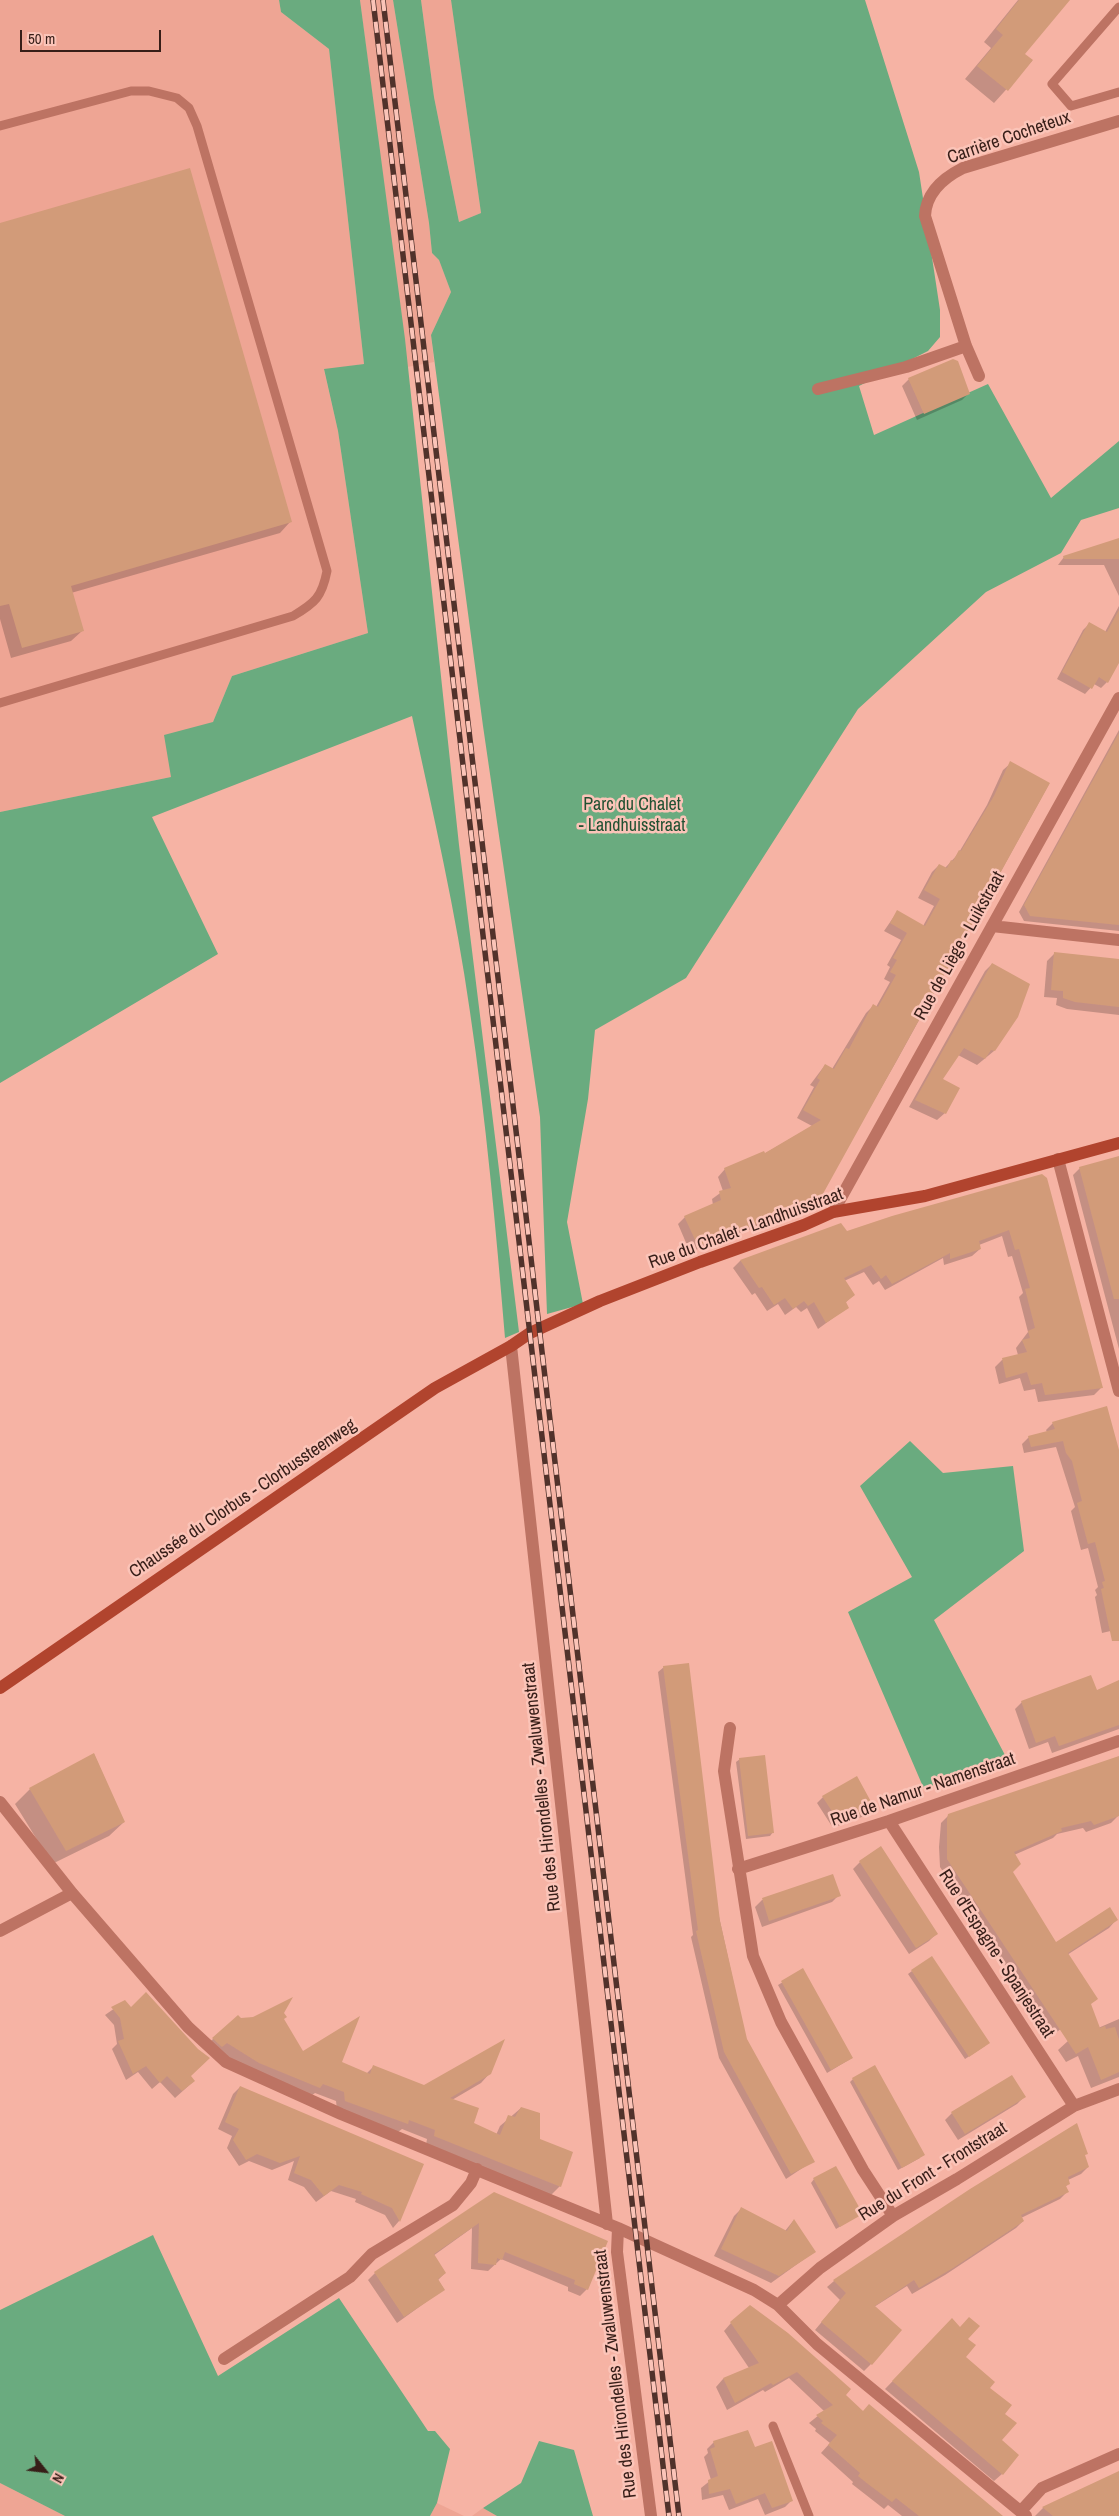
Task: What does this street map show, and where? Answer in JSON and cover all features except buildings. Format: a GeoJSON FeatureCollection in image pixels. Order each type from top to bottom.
{"type":"FeatureCollection","features":[{"type":"Feature","properties":{"kind":"street","name":"Carrière Cocheteux"},"geometry":{"type":"LineString","coordinates":[[979,376],[966,346],[925,216],[926,206],[935,188],[963,168],[1119,121]]}},
{"type":"Feature","properties":{"kind":"street"},"geometry":{"type":"LineString","coordinates":[[818,389],[906,367],[966,346]]}},
{"type":"Feature","properties":{"kind":"street","name":"Rue de Liège - Luikstraat"},"geometry":{"type":"LineString","coordinates":[[833,1212],[1119,698]]}},
{"type":"Feature","properties":{"kind":"street"},"geometry":{"type":"LineString","coordinates":[[992,926],[1119,940]]}},
{"type":"Feature","properties":{"kind":"street","name":"Rue du Chalet - Landhuisstraat"},"geometry":{"type":"LineString","coordinates":[[511,1346],[530,1333],[600,1301],[833,1212],[925,1196],[1119,1143]]}},
{"type":"Feature","properties":{"kind":"street"},"geometry":{"type":"LineString","coordinates":[[1058,1159],[1119,1391]]}},
{"type":"Feature","properties":{"kind":"street","name":"Chaussée du Clorbus - Clorbussteenweg"},"geometry":{"type":"LineString","coordinates":[[0,1688],[435,1388],[511,1346]]}},
{"type":"Feature","properties":{"kind":"street","name":"Rue des Hirondelles - Zwaluwenstraat"},"geometry":{"type":"LineString","coordinates":[[511,1346],[613,2226],[651,2516]]}},
{"type":"Feature","properties":{"kind":"street"},"geometry":{"type":"LineString","coordinates":[[730,1728],[724,1771],[753,1956],[781,2022],[864,2170],[893,2216]]}},
{"type":"Feature","properties":{"kind":"street","name":"Rue de Namur - Namenstraat"},"geometry":{"type":"LineString","coordinates":[[738,1868],[889,1821],[1119,1741]]}},
{"type":"Feature","properties":{"kind":"street"},"geometry":{"type":"LineString","coordinates":[[0,1802],[72,1893],[188,2026],[226,2062],[341,2114],[613,2226],[754,2290],[778,2305],[817,2344],[1023,2514],[1042,2488],[1119,2454]]}},
{"type":"Feature","properties":{"kind":"street","name":"Rue d'Espagne - Spanjestraat"},"geometry":{"type":"LineString","coordinates":[[889,1821],[1074,2106]]}},
{"type":"Feature","properties":{"kind":"street"},"geometry":{"type":"LineString","coordinates":[[0,1931],[72,1893]]}},
{"type":"Feature","properties":{"kind":"street","name":"Rue du Front - Frontstraat"},"geometry":{"type":"LineString","coordinates":[[778,2305],[820,2268],[893,2216],[957,2179],[1074,2106],[1119,2089]]}},
{"type":"Feature","properties":{"kind":"street"},"geometry":{"type":"LineString","coordinates":[[224,2359],[350,2277],[372,2254],[453,2205],[471,2183],[477,2169]]}},
{"type":"Feature","properties":{"kind":"lane"},"geometry":{"type":"LineString","coordinates":[[1119,8],[1052,84],[1071,106],[1119,92]]}},
{"type":"Feature","properties":{"kind":"lane"},"geometry":{"type":"LineString","coordinates":[[0,126],[131,91],[164,94],[177,98],[189,108],[197,126],[327,571],[320,595],[311,605],[293,616],[0,703]]}},
{"type":"Feature","properties":{"kind":"lane"},"geometry":{"type":"LineString","coordinates":[[773,2426],[809,2516]]}},
{"type":"Feature","properties":{"kind":"shaded area"},"geometry":{"type":"Polygon","coordinates":[[[0,0],[279,0],[281,12],[329,49],[364,364],[324,370],[338,431],[368,633],[232,676],[213,722],[171,777],[0,812],[0,0]]]}},
{"type":"Feature","properties":{"kind":"shaded area"},"geometry":{"type":"Polygon","coordinates":[[[360,0],[393,0],[429,223],[432,253],[439,260],[451,292],[431,335],[434,362],[407,367],[360,0]]]}},
{"type":"Feature","properties":{"kind":"shaded area"},"geometry":{"type":"Polygon","coordinates":[[[421,0],[451,0],[481,213],[459,222],[434,97],[421,0]]]}},
{"type":"Feature","properties":{"kind":"shaded area"},"geometry":{"type":"Polygon","coordinates":[[[0,2483],[65,2516],[0,2516],[0,2483]]]}},
{"type":"Feature","properties":{"kind":"shaded area"},"geometry":{"type":"Polygon","coordinates":[[[437,2503],[464,2516],[430,2516],[437,2503]]]}},
{"type":"Feature","properties":{"kind":"shaded area"},"geometry":{"type":"Polygon","coordinates":[[[483,2508],[497,2516],[472,2516],[483,2508]]]}},
{"type":"Feature","properties":{"kind":"green space"},"geometry":{"type":"Polygon","coordinates":[[[279,0],[360,0],[405,339],[459,845],[519,1332],[505,1338],[490,1175],[470,1012],[451,900],[412,716],[152,817],[218,954],[0,1083],[0,812],[171,777],[164,735],[213,722],[232,676],[368,633],[338,431],[324,369],[364,364],[329,49],[281,12],[279,0]]]}},
{"type":"Feature","properties":{"kind":"green space","name":"Parc du Chalet - Landhuisstraat"},"geometry":{"type":"Polygon","coordinates":[[[393,0],[421,0],[434,97],[459,222],[481,213],[451,0],[865,0],[919,172],[940,310],[940,337],[928,351],[859,386],[874,435],[988,384],[1051,498],[1119,441],[1119,508],[1081,520],[1061,553],[986,592],[858,709],[686,978],[595,1030],[588,1099],[567,1222],[583,1304],[547,1314],[540,1117],[483,726],[431,335],[451,292],[439,260],[432,253],[429,223],[393,0]]]}},
{"type":"Feature","properties":{"kind":"green space"},"geometry":{"type":"Polygon","coordinates":[[[910,1441],[943,1473],[1013,1466],[1024,1551],[934,1620],[1006,1757],[924,1789],[848,1612],[912,1577],[860,1486],[910,1441]]]}},
{"type":"Feature","properties":{"kind":"green space"},"geometry":{"type":"Polygon","coordinates":[[[153,2235],[218,2376],[339,2298],[428,2431],[435,2431],[450,2449],[437,2503],[430,2516],[65,2516],[0,2483],[0,2310],[153,2235]]]}},
{"type":"Feature","properties":{"kind":"green space"},"geometry":{"type":"Polygon","coordinates":[[[539,2441],[574,2450],[593,2516],[497,2516],[483,2508],[521,2483],[539,2441]]]}},
{"type":"Feature","properties":{"kind":"railway"},"geometry":{"type":"LineString","coordinates":[[373,0],[669,2516]]}},
{"type":"Feature","properties":{"kind":"railway"},"geometry":{"type":"LineString","coordinates":[[383,0],[679,2516]]}}]}
